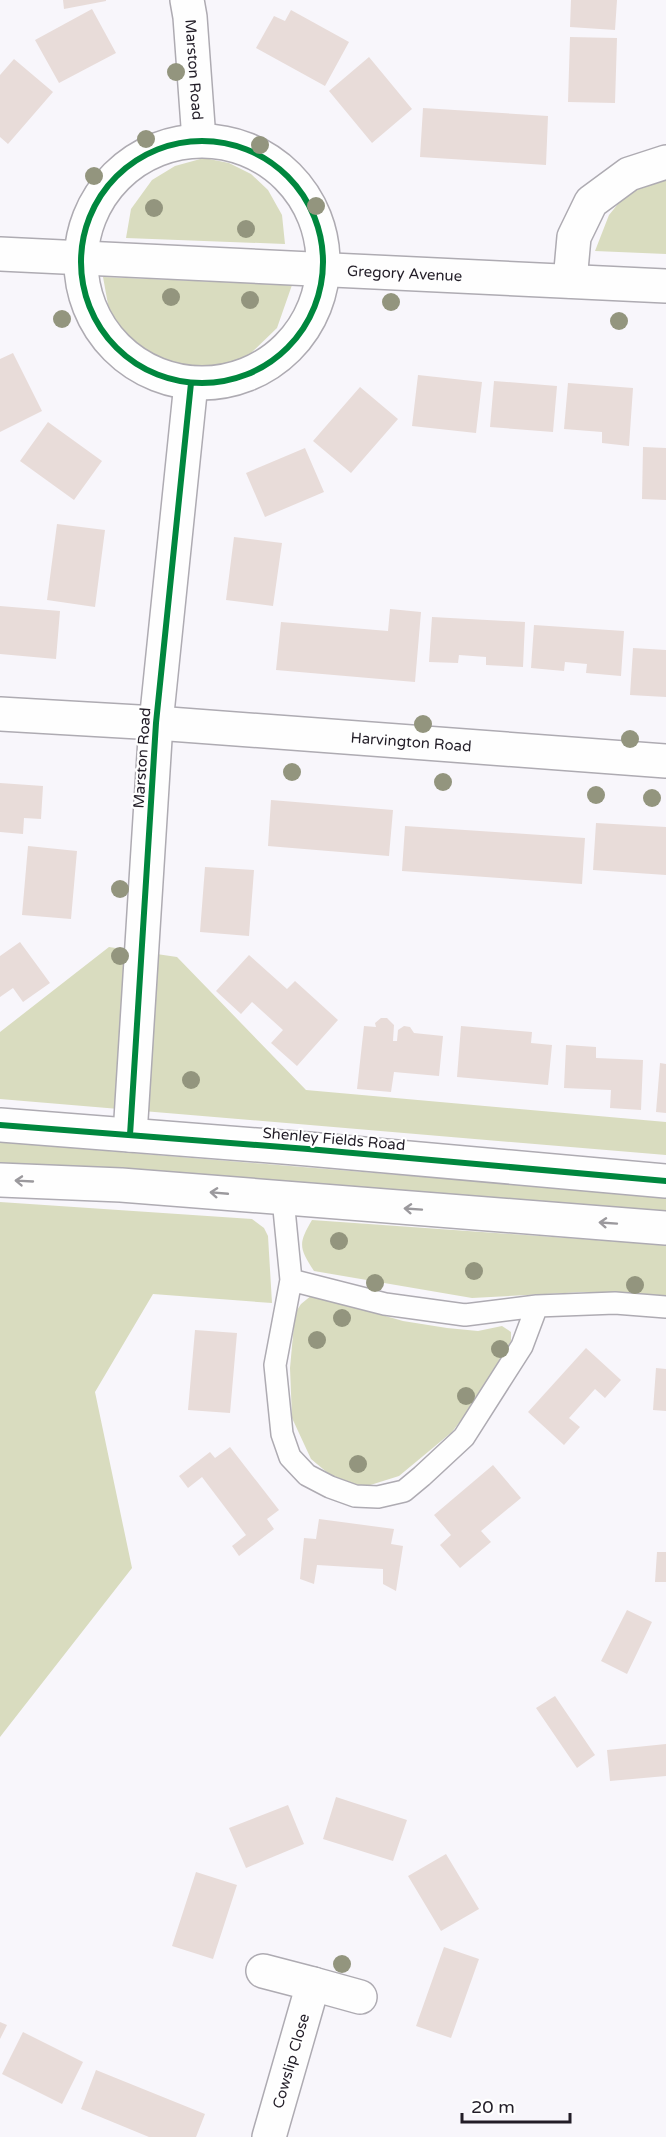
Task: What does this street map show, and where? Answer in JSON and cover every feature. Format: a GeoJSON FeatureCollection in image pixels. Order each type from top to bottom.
{"type":"FeatureCollection","features":[{"type":"Feature","properties":{"kind":"street","name":"Marston Road"},"geometry":{"type":"LineString","coordinates":[[187,0],[200,140]]}},
{"type":"Feature","properties":{"kind":"street","name":"Marston Road"},"geometry":{"type":"LineString","coordinates":[[200,140],[228,143],[255,152],[279,168],[299,188],[313,213],[322,240],[324,269],[316,307],[296,340],[266,366],[230,380],[191,383],[156,374],[125,355],[100,328],[85,295],[81,259],[87,222],[104,190],[130,164],[163,147],[200,140]]}},
{"type":"Feature","properties":{"kind":"street"},"geometry":{"type":"LineString","coordinates":[[570,281],[574,237],[591,202],[629,174],[666,162]]}},
{"type":"Feature","properties":{"kind":"street","name":"Gregory Avenue"},"geometry":{"type":"LineString","coordinates":[[0,254],[666,286]]}},
{"type":"Feature","properties":{"kind":"street","name":"Marston Road"},"geometry":{"type":"LineString","coordinates":[[130,1135],[156,723],[191,383]]}},
{"type":"Feature","properties":{"kind":"street","name":"Harvington Road"},"geometry":{"type":"LineString","coordinates":[[0,714],[156,723],[666,761]]}},
{"type":"Feature","properties":{"kind":"street","name":"Shenley Fields Road"},"geometry":{"type":"LineString","coordinates":[[0,1125],[666,1180]]}},
{"type":"Feature","properties":{"kind":"street"},"geometry":{"type":"LineString","coordinates":[[0,1180],[121,1185],[666,1228]]}},
{"type":"Feature","properties":{"kind":"street"},"geometry":{"type":"LineString","coordinates":[[263,1971],[360,1997]]}},
{"type":"Feature","properties":{"kind":"street","name":"Cowslip Close"},"geometry":{"type":"LineString","coordinates":[[269,2137],[313,1984]]}},
{"type":"Feature","properties":{"kind":"lane"},"geometry":{"type":"LineString","coordinates":[[283,1199],[291,1280],[275,1365],[282,1434],[290,1457],[308,1475],[330,1487],[355,1496],[378,1497],[404,1491],[422,1476],[464,1437],[522,1346],[537,1306]]}},
{"type":"Feature","properties":{"kind":"lane"},"geometry":{"type":"LineString","coordinates":[[291,1280],[385,1304],[465,1315],[537,1306],[615,1303],[666,1307]]}},
{"type":"Feature","properties":{"kind":"green space"},"geometry":{"type":"Polygon","coordinates":[[[204,158],[229,163],[251,174],[268,190],[282,215],[285,244],[126,238],[131,209],[152,180],[175,166],[204,158]]]}},
{"type":"Feature","properties":{"kind":"green space"},"geometry":{"type":"Polygon","coordinates":[[[666,172],[666,254],[595,251],[609,215],[631,188],[666,172]]]}},
{"type":"Feature","properties":{"kind":"green space"},"geometry":{"type":"Polygon","coordinates":[[[103,277],[292,285],[277,328],[250,354],[223,366],[191,369],[159,361],[129,340],[109,310],[103,277]]]}},
{"type":"Feature","properties":{"kind":"green space"},"geometry":{"type":"Polygon","coordinates":[[[109,947],[177,957],[306,1090],[666,1122],[666,1155],[0,1099],[0,1032],[109,947]]]}},
{"type":"Feature","properties":{"kind":"green space"},"geometry":{"type":"Polygon","coordinates":[[[0,1142],[666,1197],[666,1214],[0,1163],[0,1142]]]}},
{"type":"Feature","properties":{"kind":"green space"},"geometry":{"type":"Polygon","coordinates":[[[0,1202],[252,1219],[264,1228],[268,1236],[272,1303],[153,1294],[95,1392],[132,1568],[0,1737],[0,1202]]]}},
{"type":"Feature","properties":{"kind":"green space"},"geometry":{"type":"Polygon","coordinates":[[[312,1220],[666,1245],[666,1297],[584,1292],[472,1298],[314,1271],[305,1257],[302,1246],[304,1235],[312,1220]]]}},
{"type":"Feature","properties":{"kind":"green space"},"geometry":{"type":"Polygon","coordinates":[[[312,1295],[403,1321],[478,1331],[502,1326],[511,1332],[511,1341],[497,1373],[452,1432],[399,1476],[364,1487],[335,1479],[311,1459],[292,1418],[290,1368],[295,1313],[301,1304],[312,1295]]]}},
{"type":"Feature","properties":{"kind":"building"},"geometry":{"type":"Polygon","coordinates":[[[63,0],[106,0],[106,1],[64,9],[63,0]]]}},
{"type":"Feature","properties":{"kind":"building"},"geometry":{"type":"Polygon","coordinates":[[[571,0],[617,0],[615,30],[570,27],[571,0]]]}},
{"type":"Feature","properties":{"kind":"building"},"geometry":{"type":"Polygon","coordinates":[[[92,9],[116,53],[59,83],[35,40],[92,9]]]}},
{"type":"Feature","properties":{"kind":"building"},"geometry":{"type":"Polygon","coordinates":[[[291,10],[349,42],[325,86],[256,48],[274,16],[285,21],[291,10]]]}},
{"type":"Feature","properties":{"kind":"building"},"geometry":{"type":"Polygon","coordinates":[[[570,37],[617,38],[615,103],[568,102],[570,37]]]}},
{"type":"Feature","properties":{"kind":"building"},"geometry":{"type":"Polygon","coordinates":[[[369,57],[412,109],[372,143],[329,91],[369,57]]]}},
{"type":"Feature","properties":{"kind":"building"},"geometry":{"type":"Polygon","coordinates":[[[14,59],[53,92],[8,144],[0,137],[0,75],[14,59]]]}},
{"type":"Feature","properties":{"kind":"building"},"geometry":{"type":"Polygon","coordinates":[[[423,108],[548,116],[546,165],[420,157],[423,108]]]}},
{"type":"Feature","properties":{"kind":"building"},"geometry":{"type":"Polygon","coordinates":[[[13,353],[42,411],[0,432],[0,359],[13,353]]]}},
{"type":"Feature","properties":{"kind":"building"},"geometry":{"type":"Polygon","coordinates":[[[418,375],[482,382],[476,433],[412,426],[418,375]]]}},
{"type":"Feature","properties":{"kind":"building"},"geometry":{"type":"Polygon","coordinates":[[[494,381],[557,386],[553,432],[490,427],[494,381]]]}},
{"type":"Feature","properties":{"kind":"building"},"geometry":{"type":"Polygon","coordinates":[[[568,383],[633,388],[629,446],[602,443],[602,432],[564,429],[568,383]]]}},
{"type":"Feature","properties":{"kind":"building"},"geometry":{"type":"Polygon","coordinates":[[[360,387],[398,419],[351,473],[313,441],[360,387]]]}},
{"type":"Feature","properties":{"kind":"building"},"geometry":{"type":"Polygon","coordinates":[[[48,422],[102,461],[74,500],[20,461],[48,422]]]}},
{"type":"Feature","properties":{"kind":"building"},"geometry":{"type":"Polygon","coordinates":[[[643,447],[666,448],[666,500],[642,499],[643,447]]]}},
{"type":"Feature","properties":{"kind":"building"},"geometry":{"type":"Polygon","coordinates":[[[305,448],[324,492],[265,517],[246,473],[305,448]]]}},
{"type":"Feature","properties":{"kind":"building"},"geometry":{"type":"Polygon","coordinates":[[[57,524],[105,530],[95,607],[47,600],[57,524]]]}},
{"type":"Feature","properties":{"kind":"building"},"geometry":{"type":"Polygon","coordinates":[[[234,537],[282,543],[273,606],[226,600],[234,537]]]}},
{"type":"Feature","properties":{"kind":"building"},"geometry":{"type":"Polygon","coordinates":[[[0,606],[60,611],[56,659],[0,654],[0,606]]]}},
{"type":"Feature","properties":{"kind":"building"},"geometry":{"type":"Polygon","coordinates":[[[390,609],[421,612],[415,682],[276,670],[281,622],[388,631],[390,609]]]}},
{"type":"Feature","properties":{"kind":"building"},"geometry":{"type":"Polygon","coordinates":[[[432,617],[525,622],[523,667],[486,665],[486,657],[459,655],[458,663],[429,662],[432,617]]]}},
{"type":"Feature","properties":{"kind":"building"},"geometry":{"type":"Polygon","coordinates":[[[534,625],[624,631],[621,676],[586,673],[587,664],[565,662],[564,671],[531,668],[534,625]]]}},
{"type":"Feature","properties":{"kind":"building"},"geometry":{"type":"Polygon","coordinates":[[[633,648],[666,650],[666,697],[630,695],[633,648]]]}},
{"type":"Feature","properties":{"kind":"building"},"geometry":{"type":"Polygon","coordinates":[[[0,783],[43,786],[41,819],[24,818],[23,834],[0,832],[0,783]]]}},
{"type":"Feature","properties":{"kind":"building"},"geometry":{"type":"Polygon","coordinates":[[[271,800],[393,810],[389,856],[268,846],[271,800]]]}},
{"type":"Feature","properties":{"kind":"building"},"geometry":{"type":"Polygon","coordinates":[[[596,823],[666,827],[666,875],[593,870],[596,823]]]}},
{"type":"Feature","properties":{"kind":"building"},"geometry":{"type":"Polygon","coordinates":[[[405,826],[585,838],[582,884],[402,871],[405,826]]]}},
{"type":"Feature","properties":{"kind":"building"},"geometry":{"type":"Polygon","coordinates":[[[28,846],[77,851],[71,919],[22,915],[28,846]]]}},
{"type":"Feature","properties":{"kind":"building"},"geometry":{"type":"Polygon","coordinates":[[[205,867],[254,870],[249,936],[200,932],[205,867]]]}},
{"type":"Feature","properties":{"kind":"building"},"geometry":{"type":"Polygon","coordinates":[[[20,942],[50,983],[23,1002],[13,988],[0,997],[0,956],[20,942]]]}},
{"type":"Feature","properties":{"kind":"building"},"geometry":{"type":"Polygon","coordinates":[[[249,955],[287,989],[295,981],[338,1020],[297,1066],[271,1043],[283,1030],[252,1002],[241,1014],[216,991],[249,955]]]}},
{"type":"Feature","properties":{"kind":"building"},"geometry":{"type":"Polygon","coordinates":[[[381,1018],[387,1018],[394,1025],[393,1041],[397,1041],[398,1030],[404,1026],[410,1027],[414,1033],[443,1036],[439,1076],[394,1072],[391,1092],[357,1089],[364,1026],[376,1027],[375,1023],[381,1018]]]}},
{"type":"Feature","properties":{"kind":"building"},"geometry":{"type":"Polygon","coordinates":[[[461,1026],[532,1032],[531,1043],[552,1045],[548,1085],[457,1077],[461,1026]]]}},
{"type":"Feature","properties":{"kind":"building"},"geometry":{"type":"Polygon","coordinates":[[[566,1045],[596,1047],[596,1058],[643,1060],[641,1110],[610,1108],[611,1090],[564,1088],[566,1045]]]}},
{"type":"Feature","properties":{"kind":"building"},"geometry":{"type":"Polygon","coordinates":[[[660,1063],[666,1064],[666,1113],[656,1112],[660,1063]]]}},
{"type":"Feature","properties":{"kind":"building"},"geometry":{"type":"Polygon","coordinates":[[[195,1330],[237,1333],[230,1413],[188,1410],[195,1330]]]}},
{"type":"Feature","properties":{"kind":"building"},"geometry":{"type":"Polygon","coordinates":[[[586,1348],[621,1380],[605,1398],[595,1389],[569,1418],[580,1427],[564,1445],[528,1412],[586,1348]]]}},
{"type":"Feature","properties":{"kind":"building"},"geometry":{"type":"Polygon","coordinates":[[[656,1368],[666,1369],[666,1411],[653,1410],[656,1368]]]}},
{"type":"Feature","properties":{"kind":"building"},"geometry":{"type":"Polygon","coordinates":[[[230,1447],[279,1510],[267,1519],[274,1529],[239,1556],[232,1546],[246,1535],[202,1477],[188,1488],[179,1476],[210,1452],[215,1458],[230,1447]]]}},
{"type":"Feature","properties":{"kind":"building"},"geometry":{"type":"Polygon","coordinates":[[[493,1465],[521,1498],[481,1531],[491,1542],[460,1568],[440,1545],[451,1535],[434,1515],[493,1465]]]}},
{"type":"Feature","properties":{"kind":"building"},"geometry":{"type":"Polygon","coordinates":[[[319,1519],[394,1529],[391,1544],[403,1546],[396,1591],[383,1584],[383,1569],[317,1565],[314,1584],[300,1579],[304,1538],[316,1539],[319,1519]]]}},
{"type":"Feature","properties":{"kind":"building"},"geometry":{"type":"Polygon","coordinates":[[[657,1552],[666,1552],[666,1582],[655,1582],[657,1552]]]}},
{"type":"Feature","properties":{"kind":"building"},"geometry":{"type":"Polygon","coordinates":[[[627,1610],[652,1622],[627,1674],[601,1661],[627,1610]]]}},
{"type":"Feature","properties":{"kind":"building"},"geometry":{"type":"Polygon","coordinates":[[[555,1696],[595,1755],[577,1768],[536,1708],[555,1696]]]}},
{"type":"Feature","properties":{"kind":"building"},"geometry":{"type":"Polygon","coordinates":[[[666,1744],[666,1776],[610,1781],[607,1750],[666,1744]]]}},
{"type":"Feature","properties":{"kind":"building"},"geometry":{"type":"Polygon","coordinates":[[[336,1797],[407,1820],[393,1861],[323,1839],[336,1797]]]}},
{"type":"Feature","properties":{"kind":"building"},"geometry":{"type":"Polygon","coordinates":[[[288,1805],[304,1844],[246,1868],[229,1828],[288,1805]]]}},
{"type":"Feature","properties":{"kind":"building"},"geometry":{"type":"Polygon","coordinates":[[[446,1854],[479,1909],[441,1931],[408,1876],[446,1854]]]}},
{"type":"Feature","properties":{"kind":"building"},"geometry":{"type":"Polygon","coordinates":[[[196,1872],[237,1885],[213,1959],[172,1946],[196,1872]]]}},
{"type":"Feature","properties":{"kind":"building"},"geometry":{"type":"Polygon","coordinates":[[[444,1947],[479,1959],[451,2038],[416,2026],[444,1947]]]}},
{"type":"Feature","properties":{"kind":"building"},"geometry":{"type":"Polygon","coordinates":[[[0,2022],[7,2025],[0,2039],[0,2022]]]}},
{"type":"Feature","properties":{"kind":"building"},"geometry":{"type":"Polygon","coordinates":[[[23,2032],[83,2062],[62,2104],[2,2074],[23,2032]]]}},
{"type":"Feature","properties":{"kind":"building"},"geometry":{"type":"Polygon","coordinates":[[[96,2070],[205,2114],[196,2137],[149,2137],[81,2109],[96,2070]]]}},
{"type":"Feature","properties":{"kind":"cycle path"},"geometry":{"type":"LineString","coordinates":[[202,141],[237,146],[248,150],[279,169],[295,185],[318,227],[323,262],[318,297],[314,308],[295,339],[279,355],[237,378],[202,383],[167,378],[156,374],[125,355],[109,339],[86,297],[81,262],[86,227],[90,216],[109,185],[125,169],[167,146],[202,141]]}},
{"type":"Feature","properties":{"kind":"cycle path"},"geometry":{"type":"LineString","coordinates":[[130,1135],[156,723],[191,383]]}},
{"type":"Feature","properties":{"kind":"cycle path"},"geometry":{"type":"LineString","coordinates":[[0,1125],[308,1149],[666,1181]]}}]}
